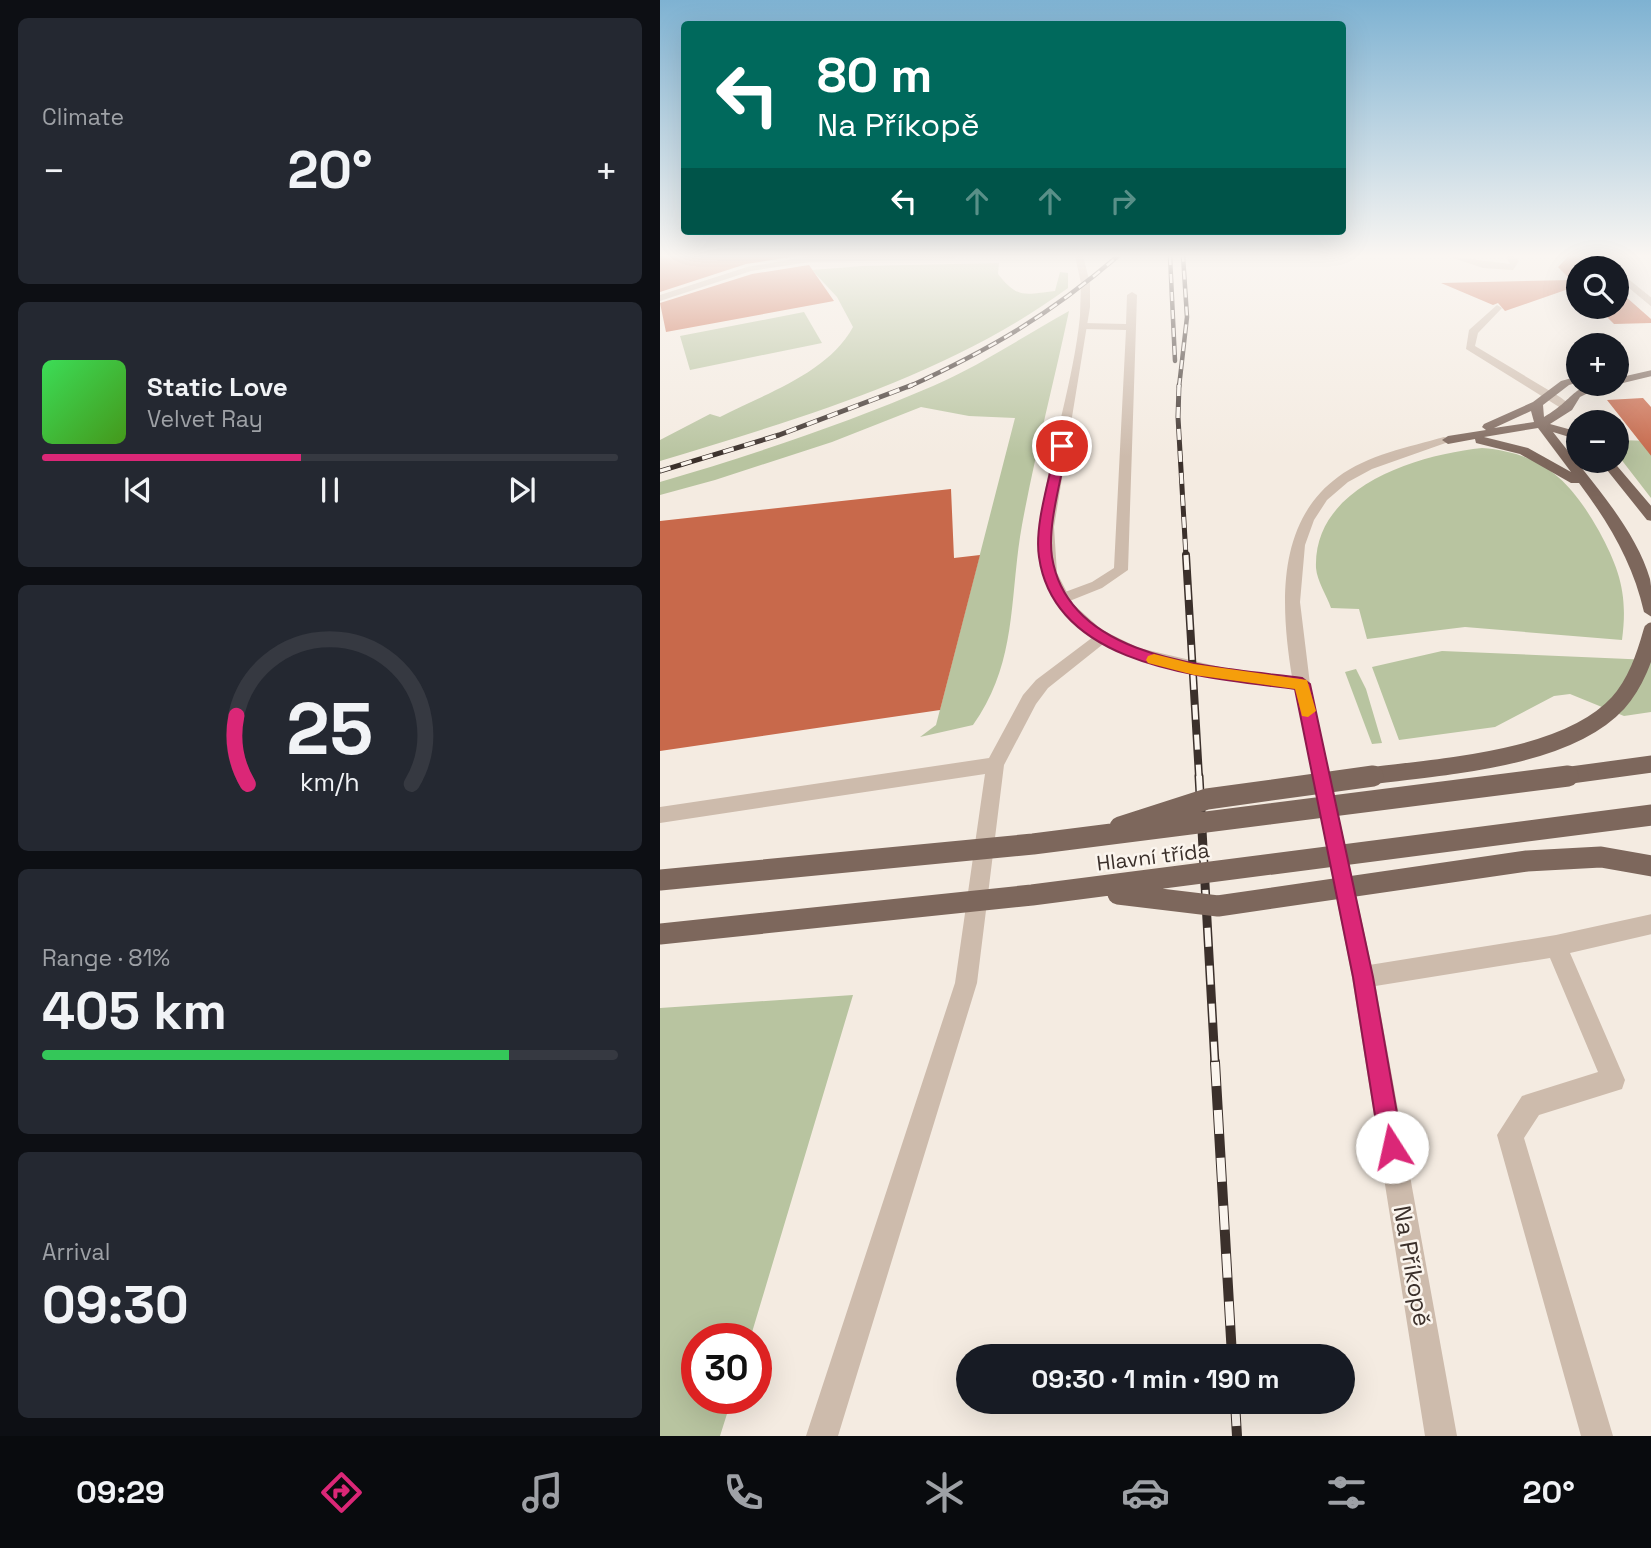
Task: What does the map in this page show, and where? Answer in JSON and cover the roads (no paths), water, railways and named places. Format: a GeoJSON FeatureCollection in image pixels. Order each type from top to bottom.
{"type":"FeatureCollection","features":[{"type":"Feature","properties":{"kind":"main road"},"geometry":{"type":"LineString","coordinates":[[1629,367],[1651,362]]}},
{"type":"Feature","properties":{"kind":"main road"},"geometry":{"type":"LineString","coordinates":[[1629,378],[1651,373]]}},
{"type":"Feature","properties":{"kind":"main road"},"geometry":{"type":"LineString","coordinates":[[1449,440],[1497,424],[1537,404],[1549,393],[1566,385]]}},
{"type":"Feature","properties":{"kind":"main road"},"geometry":{"type":"LineString","coordinates":[[1449,440],[1541,424],[1568,408],[1575,396]]}},
{"type":"Feature","properties":{"kind":"main road"},"geometry":{"type":"LineString","coordinates":[[1537,404],[1537,415],[1541,424],[1635,558],[1646,585],[1651,612]]}},
{"type":"Feature","properties":{"kind":"main road"},"geometry":{"type":"LineString","coordinates":[[1497,424],[1541,424],[1566,432]]}},
{"type":"Feature","properties":{"kind":"main road"},"geometry":{"type":"LineString","coordinates":[[1449,440],[1480,440],[1518,448],[1548,462],[1589,490]]}},
{"type":"Feature","properties":{"kind":"main road"},"geometry":{"type":"LineString","coordinates":[[1616,473],[1651,517]]}},
{"type":"Feature","properties":{"kind":"main road"},"geometry":{"type":"LineString","coordinates":[[1083,839],[1207,799],[1490,759],[1557,742],[1578,733],[1618,703],[1643,663],[1651,631]]}},
{"type":"Feature","properties":{"kind":"main road"},"geometry":{"type":"LineString","coordinates":[[660,880],[808,868],[1083,839],[1651,764]]}},
{"type":"Feature","properties":{"kind":"main road","name":"Hlavní třída"},"geometry":{"type":"LineString","coordinates":[[660,934],[810,921],[1086,890],[1651,815]]}},
{"type":"Feature","properties":{"kind":"main road"},"geometry":{"type":"LineString","coordinates":[[1086,890],[1218,906],[1527,861],[1601,857],[1651,866]]}},
{"type":"Feature","properties":{"kind":"street"},"geometry":{"type":"LineString","coordinates":[[1061,598],[1096,585],[1121,570],[1131,323]]}},
{"type":"Feature","properties":{"kind":"street"},"geometry":{"type":"LineString","coordinates":[[1482,323],[1473,332],[1470,347],[1487,360],[1549,393],[1568,408]]}},
{"type":"Feature","properties":{"kind":"street"},"geometry":{"type":"LineString","coordinates":[[1131,327],[1084,326],[1045,543],[1048,569],[1061,598],[1079,619],[1101,637],[1140,656],[1174,665],[1302,684]]}},
{"type":"Feature","properties":{"kind":"street","name":"Na Příkopě"},"geometry":{"type":"LineString","coordinates":[[1441,1436],[1363,977],[1293,635],[1292,579],[1303,533],[1322,499],[1342,480],[1393,456],[1449,440]]}},
{"type":"Feature","properties":{"kind":"street"},"geometry":{"type":"LineString","coordinates":[[822,1436],[966,983],[995,765],[1029,700],[1042,684],[1101,637]]}},
{"type":"Feature","properties":{"kind":"street"},"geometry":{"type":"LineString","coordinates":[[660,815],[995,765]]}},
{"type":"Feature","properties":{"kind":"street"},"geometry":{"type":"LineString","coordinates":[[1363,977],[1556,946],[1651,924]]}},
{"type":"Feature","properties":{"kind":"street"},"geometry":{"type":"LineString","coordinates":[[1556,946],[1613,1080],[1531,1105],[1510,1135],[1597,1436]]}},
{"type":"Feature","properties":{"kind":"railway"},"geometry":{"type":"LineString","coordinates":[[908,387],[966,359],[1027,323]]}},
{"type":"Feature","properties":{"kind":"railway"},"geometry":{"type":"LineString","coordinates":[[1173,323],[1175,361]]}},
{"type":"Feature","properties":{"kind":"railway"},"geometry":{"type":"LineString","coordinates":[[1179,387],[1186,323]]}},
{"type":"Feature","properties":{"kind":"railway"},"geometry":{"type":"LineString","coordinates":[[660,471],[779,435],[912,385]]}},
{"type":"Feature","properties":{"kind":"railway"},"geometry":{"type":"LineString","coordinates":[[1179,385],[1178,417],[1186,557]]}},
{"type":"Feature","properties":{"kind":"railway"},"geometry":{"type":"LineString","coordinates":[[1186,555],[1199,777]]}},
{"type":"Feature","properties":{"kind":"railway"},"geometry":{"type":"LineString","coordinates":[[1199,776],[1215,1064]]}},
{"type":"Feature","properties":{"kind":"railway"},"geometry":{"type":"LineString","coordinates":[[1215,1062],[1231,1344]]}},
{"type":"Feature","properties":{"kind":"railway"},"geometry":{"type":"LineString","coordinates":[[1236,1414],[1237,1436]]}}]}
